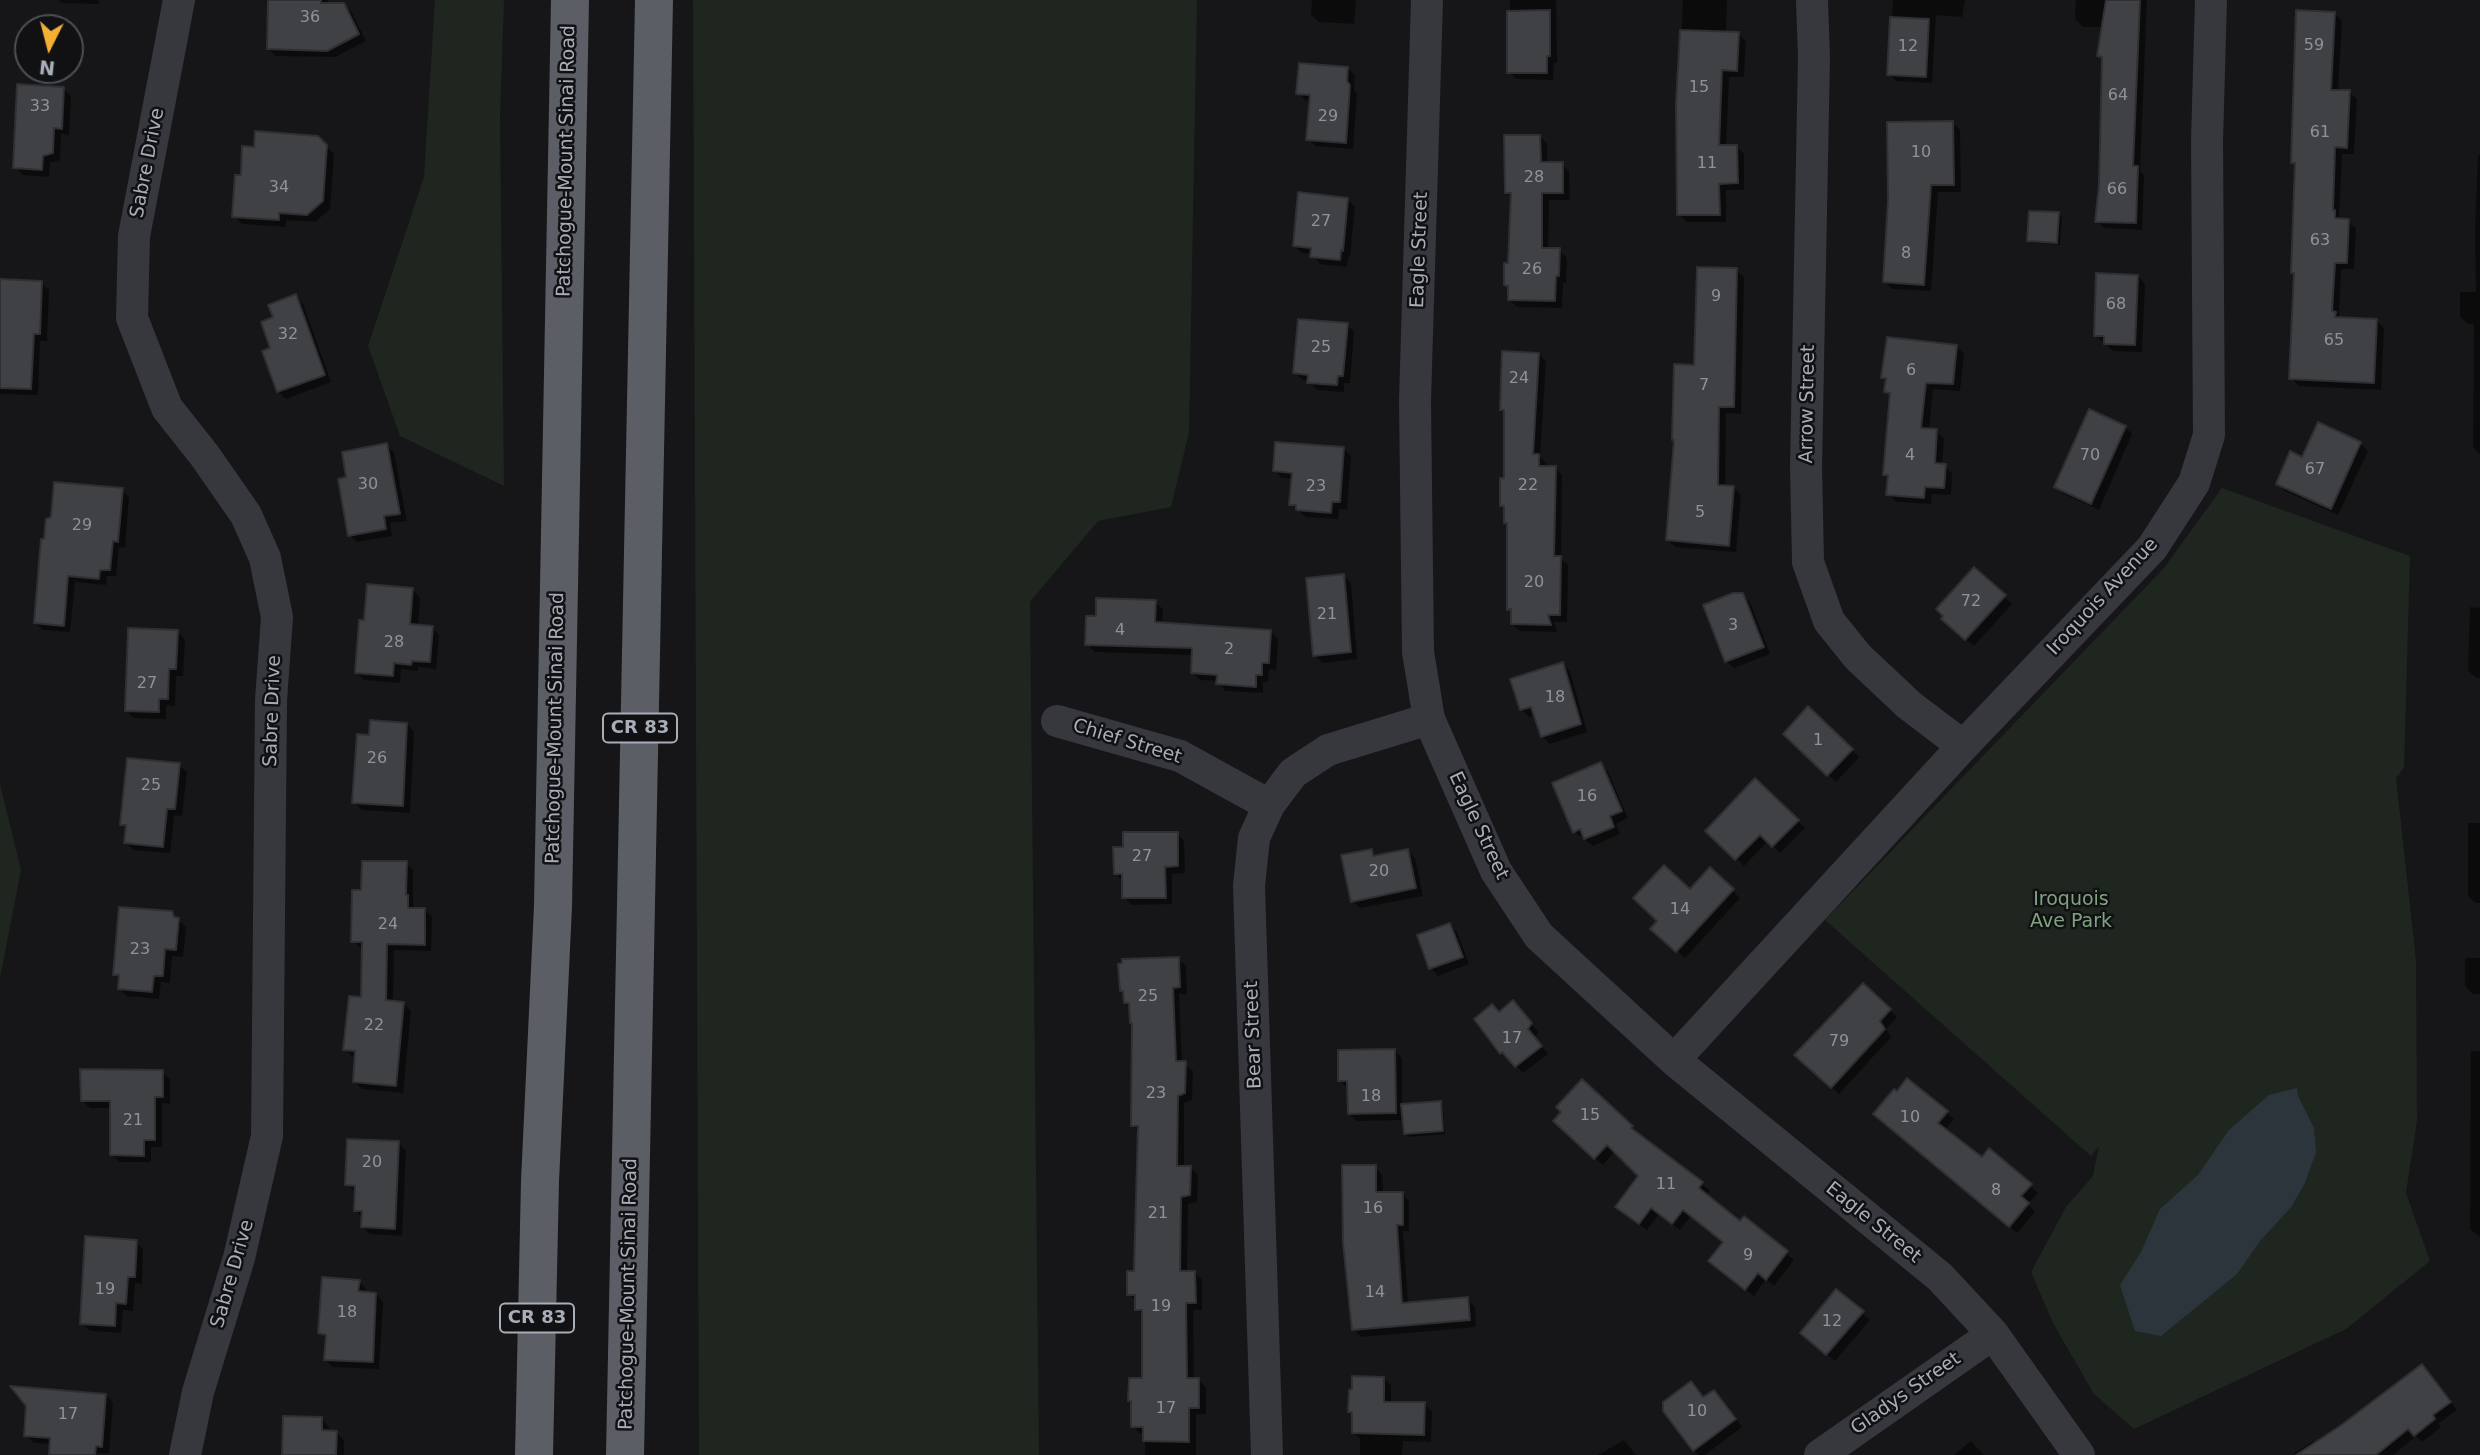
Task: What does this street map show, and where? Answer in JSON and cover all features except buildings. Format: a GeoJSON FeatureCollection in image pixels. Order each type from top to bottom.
{"type":"FeatureCollection","features":[{"type":"Feature","properties":{"kind":"highway","name":"Patchogue-Mount Sinai Road"},"geometry":{"type":"LineString","coordinates":[[534,1455],[540,1181],[553,892],[570,0]]}},
{"type":"Feature","properties":{"kind":"highway","name":"Patchogue-Mount Sinai Road"},"geometry":{"type":"LineString","coordinates":[[625,1455],[654,0]]}},
{"type":"Feature","properties":{"kind":"street","name":"Sabre Drive"},"geometry":{"type":"LineString","coordinates":[[179,0],[134,236],[132,318],[167,408],[246,515],[265,558],[277,617],[271,700],[267,1136],[239,1258],[198,1392],[185,1455]]}},
{"type":"Feature","properties":{"kind":"street","name":"Eagle Street"},"geometry":{"type":"LineString","coordinates":[[1427,0],[1415,401],[1418,652],[1429,719],[1496,871],[1539,936],[1674,1060],[1940,1277],[1993,1334],[2079,1455]]}},
{"type":"Feature","properties":{"kind":"street","name":"Arrow Street"},"geometry":{"type":"LineString","coordinates":[[1812,0],[1814,57],[1807,467],[1808,562],[1829,621],[1858,657],[1909,705],[1963,746]]}},
{"type":"Feature","properties":{"kind":"street","name":"Iroquois Avenue"},"geometry":{"type":"LineString","coordinates":[[1674,1060],[1963,746],[2152,548],[2194,483],[2208,435],[2207,141],[2211,0]]}},
{"type":"Feature","properties":{"kind":"street","name":"Bear Street"},"geometry":{"type":"LineString","coordinates":[[1267,1455],[1249,886],[1254,838],[1269,805],[1293,772],[1328,750],[1429,719]]}},
{"type":"Feature","properties":{"kind":"street","name":"Chief Street"},"geometry":{"type":"LineString","coordinates":[[1057,721],[1180,756],[1269,805]]}},
{"type":"Feature","properties":{"kind":"street","name":"Gladys Street"},"geometry":{"type":"LineString","coordinates":[[1820,1455],[1993,1334]]}},
{"type":"Feature","properties":{"kind":"green space"},"geometry":{"type":"Polygon","coordinates":[[[435,0],[504,0],[500,117],[504,486],[400,436],[368,346],[424,177],[435,0]]]}},
{"type":"Feature","properties":{"kind":"green space"},"geometry":{"type":"Polygon","coordinates":[[[693,0],[1197,0],[1189,432],[1171,507],[1098,521],[1030,602],[1039,1455],[699,1455],[693,0]]]}},
{"type":"Feature","properties":{"kind":"green space","name":"Iroquois Ave Park"},"geometry":{"type":"Polygon","coordinates":[[[2222,488],[2410,556],[2404,768],[2396,778],[2416,961],[2417,1121],[2406,1193],[2430,1261],[2346,1329],[2134,1429],[2094,1394],[2054,1325],[2031,1272],[2066,1207],[2093,1176],[2099,1146],[2091,1156],[1825,920],[2164,568],[2222,488]]]}},
{"type":"Feature","properties":{"kind":"green space"},"geometry":{"type":"Polygon","coordinates":[[[0,784],[21,870],[0,978],[0,784]]]}},
{"type":"Feature","properties":{"kind":"shaded area"},"geometry":{"type":"Polygon","coordinates":[[[2297,1088],[2298,1096],[2314,1128],[2316,1152],[2305,1183],[2292,1206],[2260,1241],[2237,1274],[2161,1336],[2135,1331],[2120,1285],[2141,1252],[2160,1209],[2198,1175],[2229,1130],[2269,1095],[2297,1088]]]}}]}
